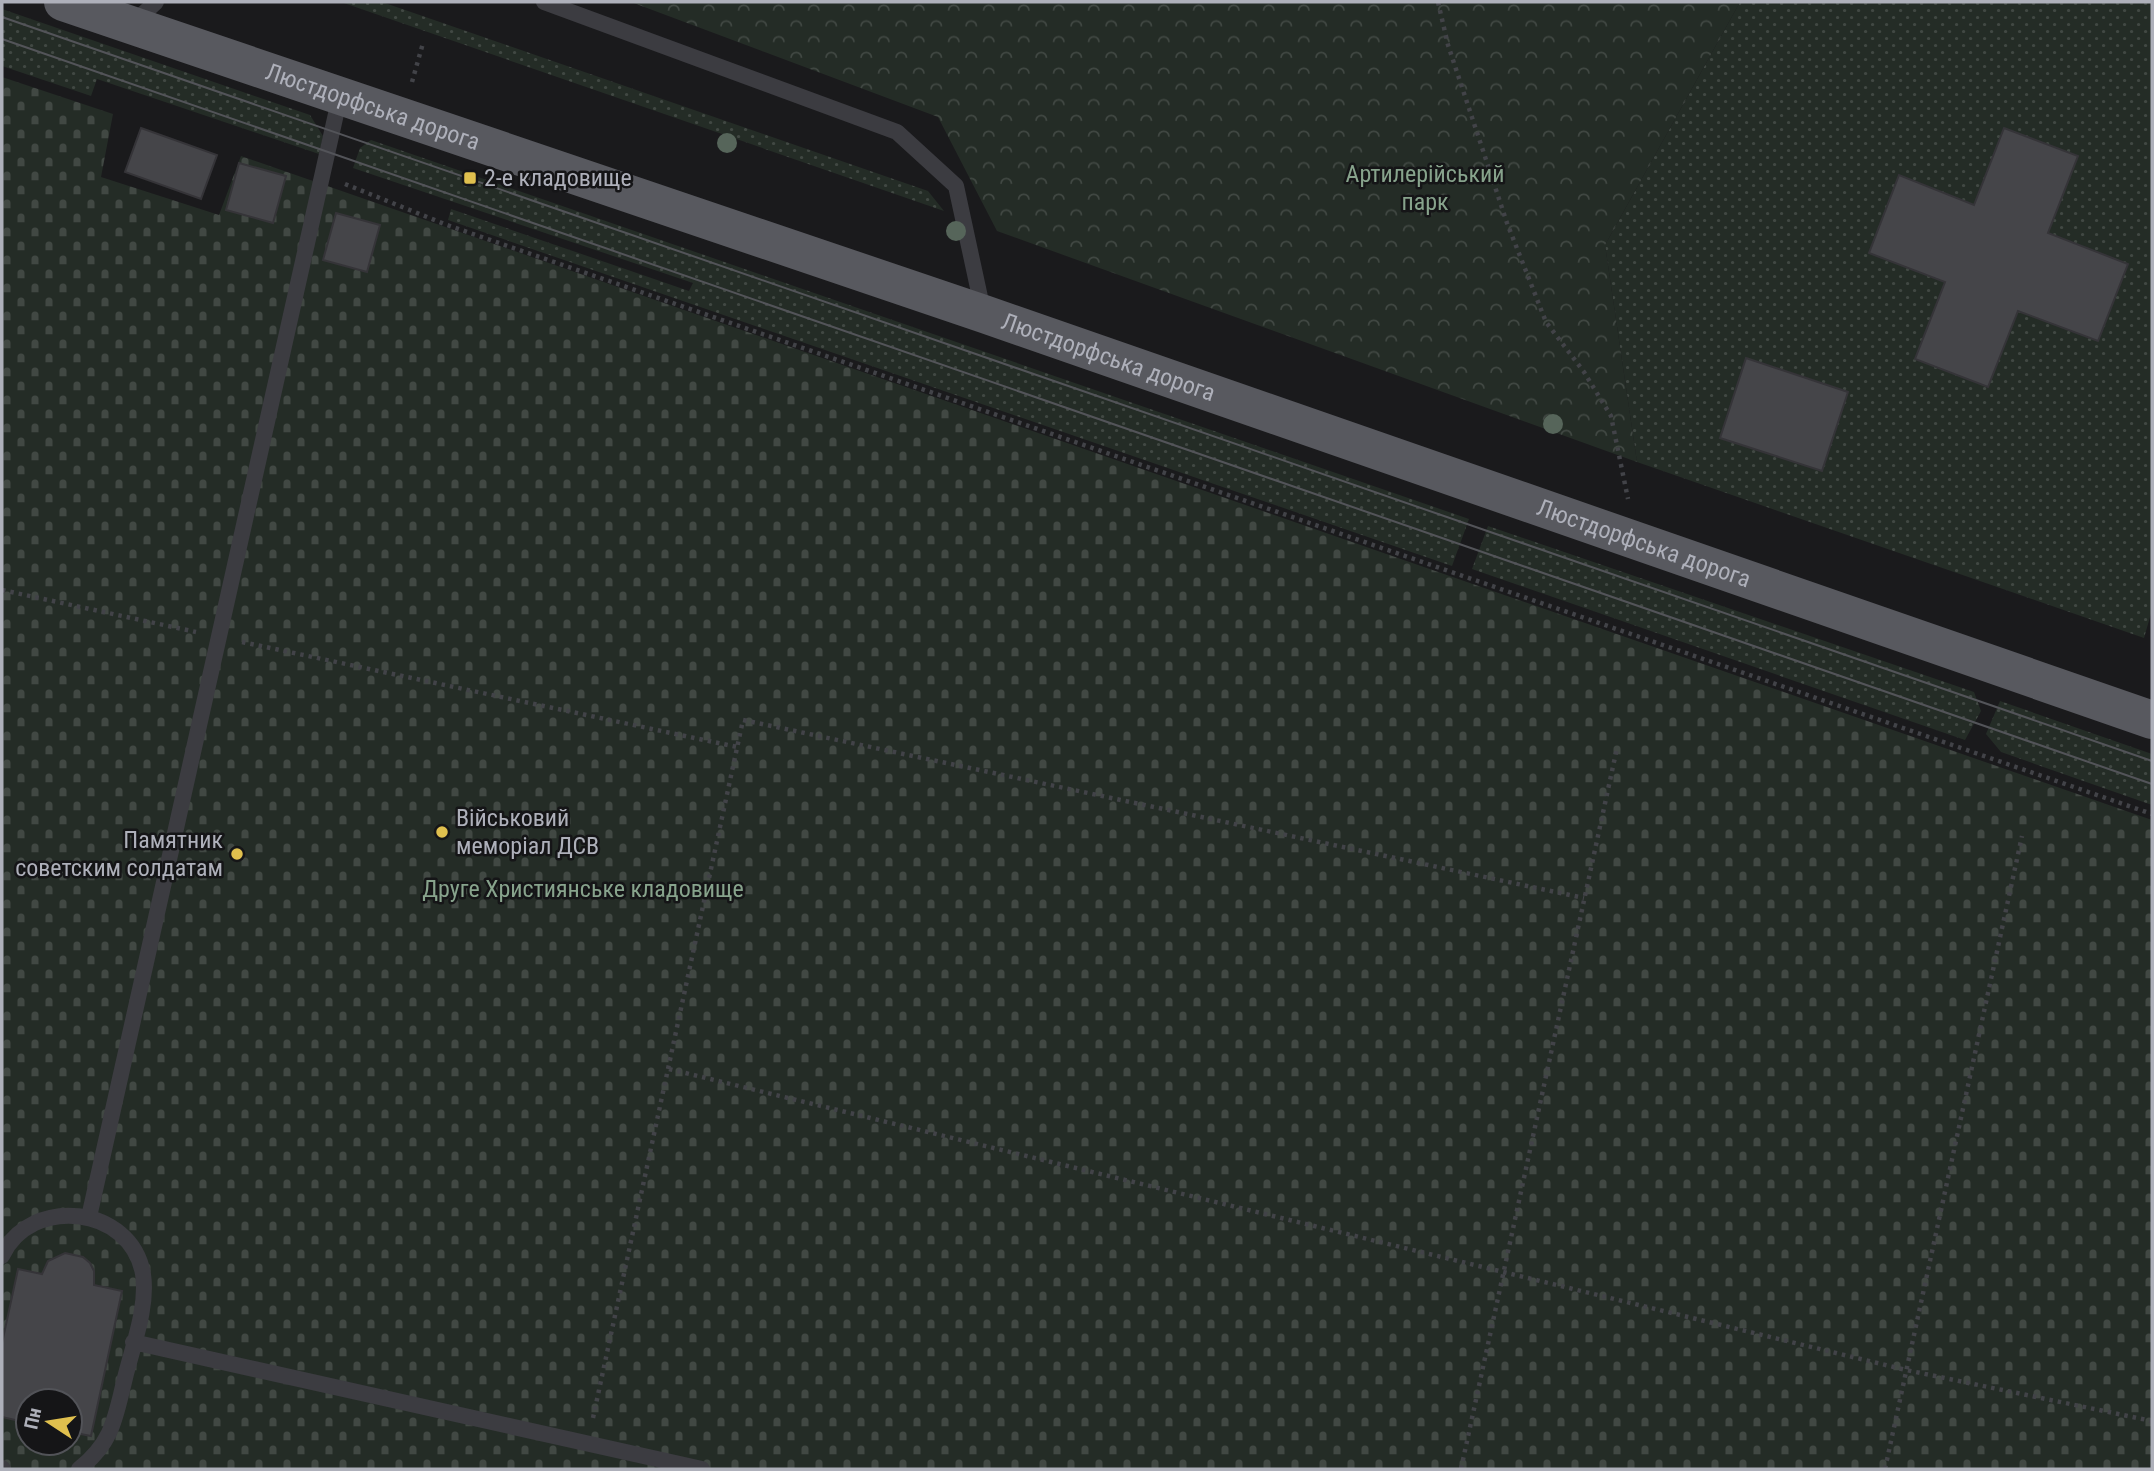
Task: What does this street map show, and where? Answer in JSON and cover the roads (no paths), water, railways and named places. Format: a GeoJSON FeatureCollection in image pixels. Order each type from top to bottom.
{"type":"FeatureCollection","features":[{"type":"Feature","properties":{"kind":"main road","name":"Люстдорфська дорога"},"geometry":{"type":"LineString","coordinates":[[63,2],[143,14],[340,96],[984,314],[2152,720]]}},
{"type":"Feature","properties":{"kind":"lane"},"geometry":{"type":"LineString","coordinates":[[544,2],[897,132],[956,186],[984,314]]}},
{"type":"Feature","properties":{"kind":"lane"},"geometry":{"type":"LineString","coordinates":[[89,1217],[340,96]]}},
{"type":"Feature","properties":{"kind":"lane"},"geometry":{"type":"LineString","coordinates":[[2,1256],[23,1230],[45,1217],[69,1213],[89,1217],[116,1230],[132,1248],[142,1271],[144,1296],[112,1431],[99,1454],[79,1469]]}},
{"type":"Feature","properties":{"kind":"lane"},"geometry":{"type":"LineString","coordinates":[[133,1342],[702,1469]]}},
{"type":"Feature","properties":{"kind":"tram line"},"geometry":{"type":"LineString","coordinates":[[2,17],[2152,761]]}},
{"type":"Feature","properties":{"kind":"tram line"},"geometry":{"type":"LineString","coordinates":[[2,39],[2152,784]]}},
{"type":"Feature","properties":{"kind":"place","name":"2-е кладовище"},"geometry":{"type":"Point","coordinates":[470,178]}},
{"type":"Feature","properties":{"kind":"place","name":"Військовий меморіал ДСВ"},"geometry":{"type":"Point","coordinates":[442,832]}},
{"type":"Feature","properties":{"kind":"place","name":"Памятник советским солдатам"},"geometry":{"type":"Point","coordinates":[237,854]}},
{"type":"Feature","properties":{"kind":"park label","name":"Артилерійський парк"},"geometry":{"type":"Point","coordinates":[1425,188]}},
{"type":"Feature","properties":{"kind":"park label","name":"Друге Християнське кладовище"},"geometry":{"type":"Point","coordinates":[583,889]}}]}
